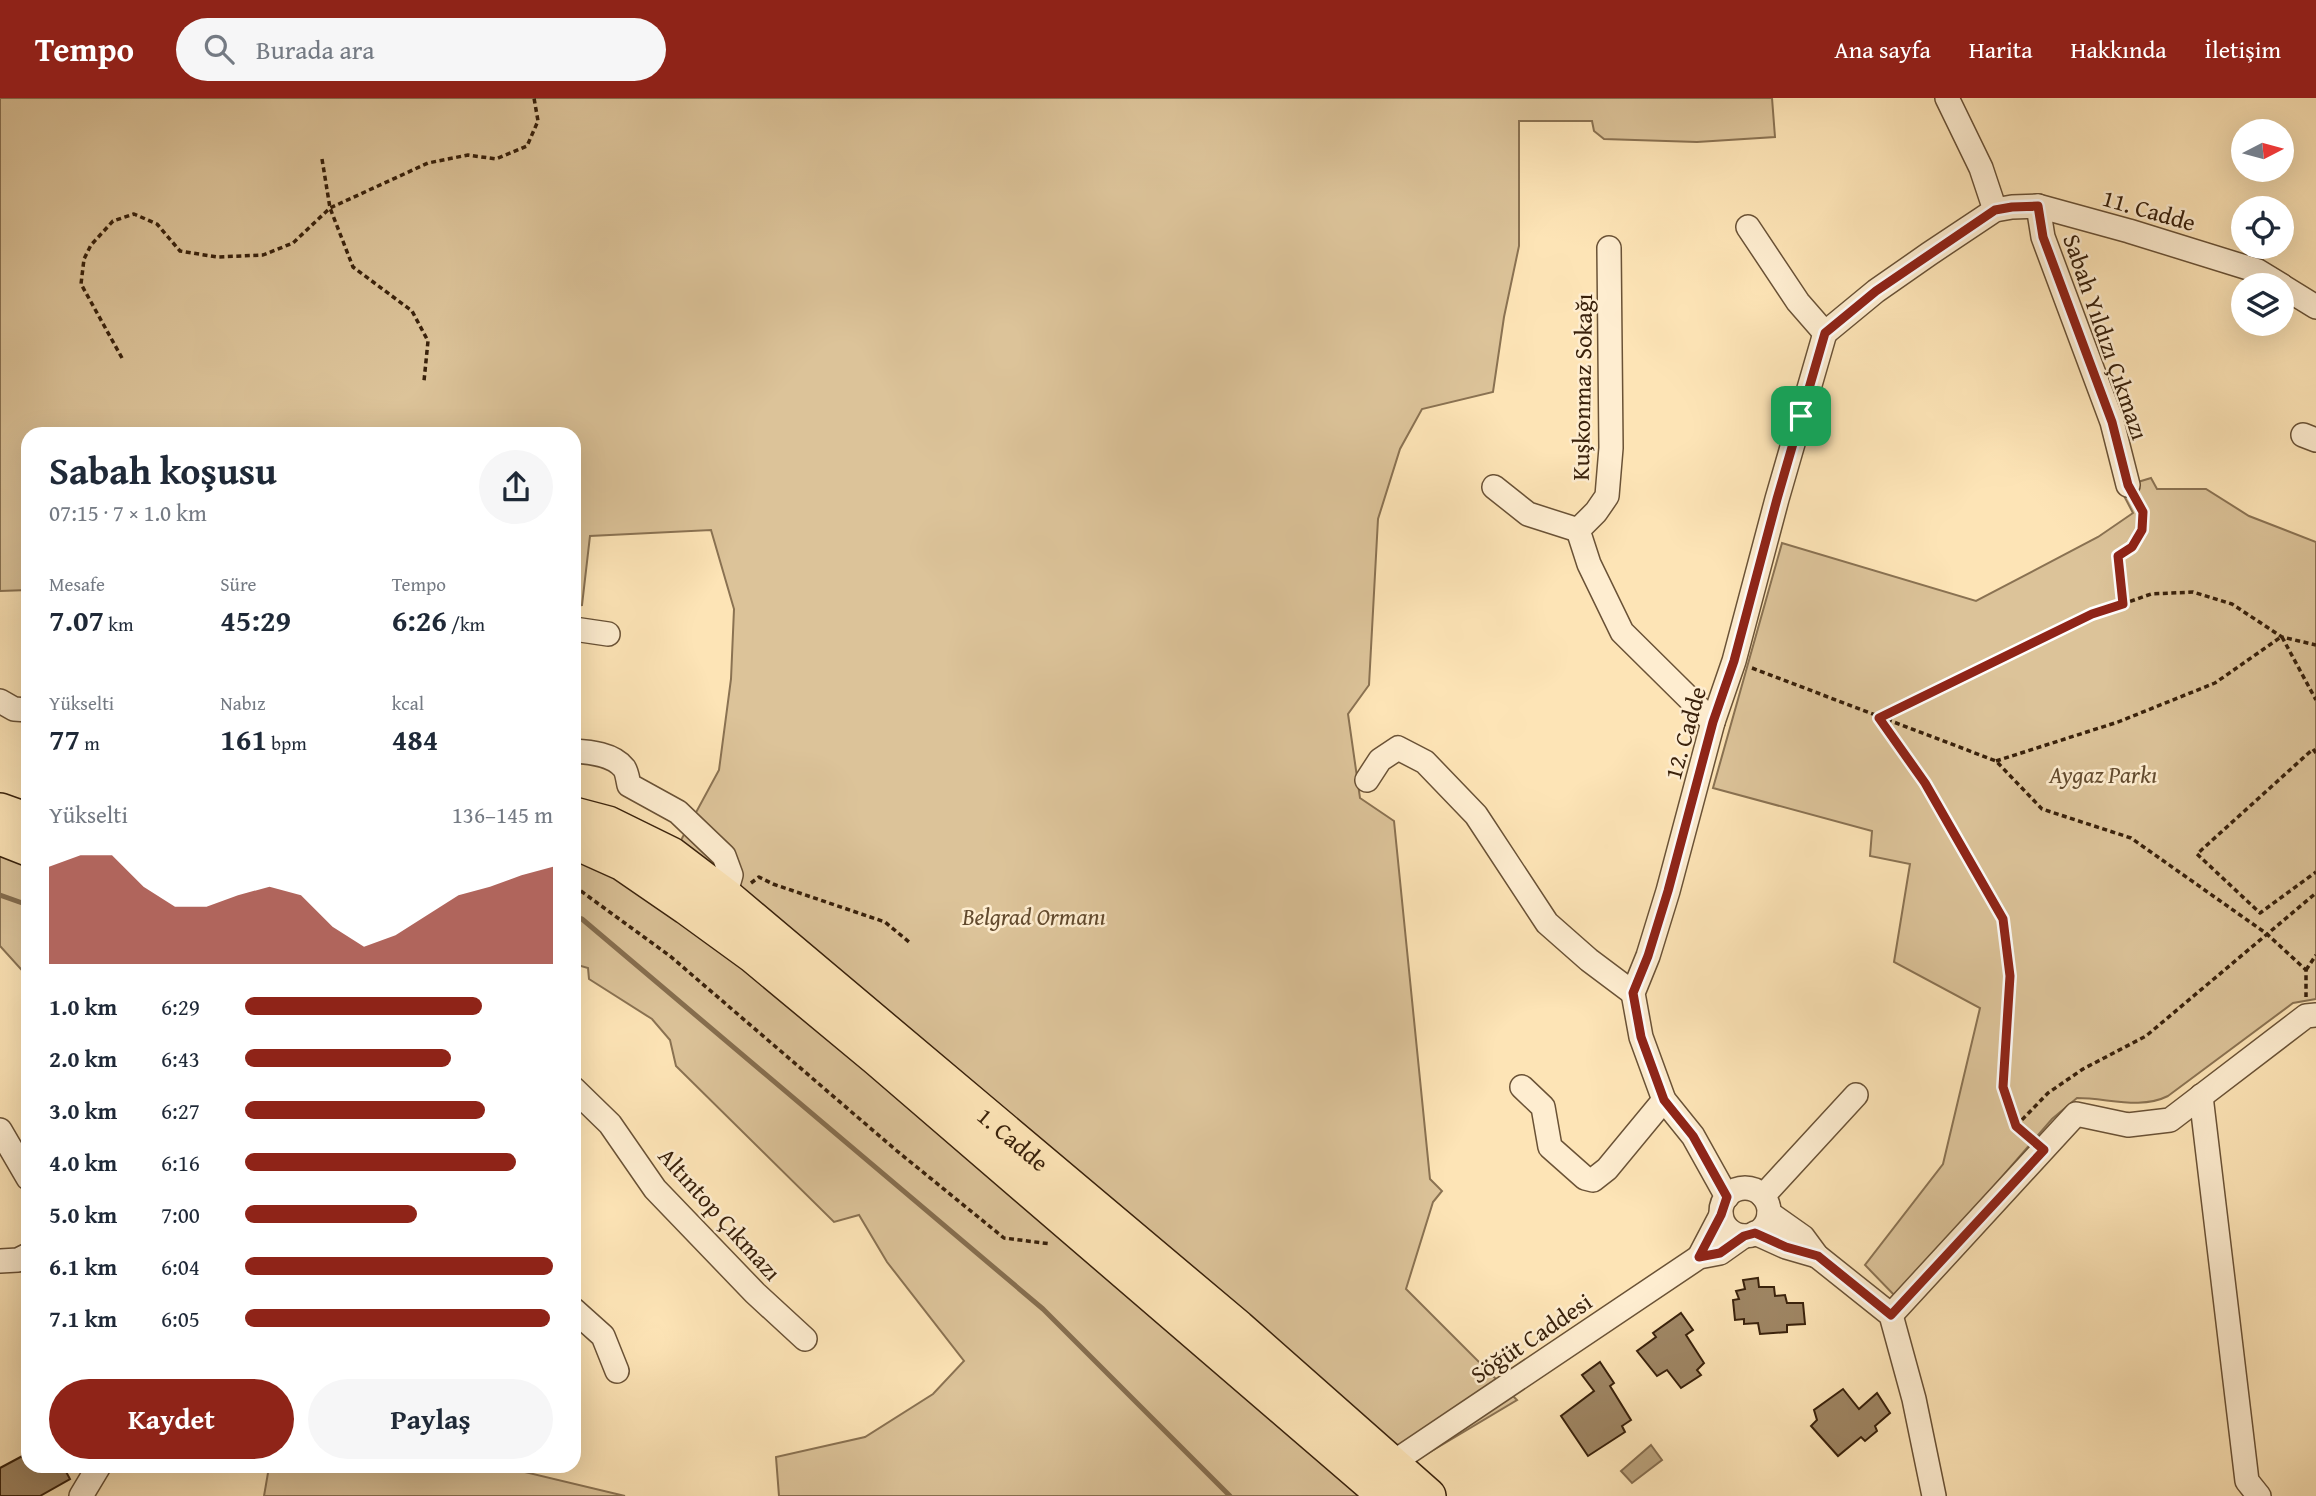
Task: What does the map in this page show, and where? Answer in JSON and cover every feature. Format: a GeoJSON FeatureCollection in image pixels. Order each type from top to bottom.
{"type":"FeatureCollection","features":[{"type":"Feature","properties":{"kind":"main road"},"geometry":{"type":"LineString","coordinates":[[0,811],[21,818]]}},
{"type":"Feature","properties":{"kind":"main road","name":"1. Cadde"},"geometry":{"type":"LineString","coordinates":[[581,817],[608,824],[671,855],[722,898],[753,955],[1382,1480],[1428,1496]]}},
{"type":"Feature","properties":{"kind":"main road"},"geometry":{"type":"LineString","coordinates":[[0,837],[21,845]]}},
{"type":"Feature","properties":{"kind":"main road","name":"1. Cadde"},"geometry":{"type":"LineString","coordinates":[[581,844],[623,863],[722,898]]}},
{"type":"Feature","properties":{"kind":"street"},"geometry":{"type":"LineString","coordinates":[[1748,228],[1798,302],[1825,333],[1876,291],[1995,210],[1981,168],[1947,98]]}},
{"type":"Feature","properties":{"kind":"street","name":"11. Cadde"},"geometry":{"type":"LineString","coordinates":[[1995,210],[2038,206],[2129,231],[2261,273]]}},
{"type":"Feature","properties":{"kind":"street","name":"Sabah Yıldızı Çıkmazı"},"geometry":{"type":"LineString","coordinates":[[2038,206],[2043,237],[2112,422],[2128,485]]}},
{"type":"Feature","properties":{"kind":"street","name":"Kuşkonmaz Sokağı"},"geometry":{"type":"LineString","coordinates":[[1578,530],[1607,496],[1612,448],[1609,248]]}},
{"type":"Feature","properties":{"kind":"street","name":"11. Cadde"},"geometry":{"type":"LineString","coordinates":[[2294,294],[2316,307]]}},
{"type":"Feature","properties":{"kind":"street","name":"12. Cadde"},"geometry":{"type":"LineString","coordinates":[[1633,993],[1648,956],[1668,891],[1713,722],[1734,661],[1825,333]]}},
{"type":"Feature","properties":{"kind":"street"},"geometry":{"type":"LineString","coordinates":[[1494,487],[1528,514],[1578,530],[1589,564],[1622,632],[1713,722]]}},
{"type":"Feature","properties":{"kind":"street"},"geometry":{"type":"LineString","coordinates":[[581,630],[608,634]]}},
{"type":"Feature","properties":{"kind":"street"},"geometry":{"type":"LineString","coordinates":[[0,701],[14,709],[21,710]]}},
{"type":"Feature","properties":{"kind":"street"},"geometry":{"type":"LineString","coordinates":[[1367,780],[1381,760],[1398,748],[1425,762],[1476,815],[1547,923],[1589,960],[1633,993],[1641,1037],[1664,1100],[1693,1136],[1721,1158],[1745,1202],[1765,1225],[1720,1253],[1699,1257]]}},
{"type":"Feature","properties":{"kind":"street"},"geometry":{"type":"LineString","coordinates":[[581,752],[610,758],[624,768],[629,785],[678,812],[724,856],[722,898]]}},
{"type":"Feature","properties":{"kind":"street"},"geometry":{"type":"LineString","coordinates":[[1891,1315],[2076,1114],[2128,1125],[2170,1121],[2311,1016]]}},
{"type":"Feature","properties":{"kind":"street"},"geometry":{"type":"LineString","coordinates":[[1522,1087],[1543,1107],[1550,1147],[1585,1178],[1593,1180],[1607,1169],[1664,1100]]}},
{"type":"Feature","properties":{"kind":"street"},"geometry":{"type":"LineString","coordinates":[[1699,1257],[1745,1202],[1856,1095]]}},
{"type":"Feature","properties":{"kind":"street","name":"Altıntop Çıkmazı"},"geometry":{"type":"LineString","coordinates":[[581,1097],[610,1124],[655,1189],[755,1293],[805,1339]]}},
{"type":"Feature","properties":{"kind":"street"},"geometry":{"type":"LineString","coordinates":[[2202,1097],[2246,1481],[2259,1496]]}},
{"type":"Feature","properties":{"kind":"street"},"geometry":{"type":"LineString","coordinates":[[0,1130],[21,1166]]}},
{"type":"Feature","properties":{"kind":"street"},"geometry":{"type":"LineString","coordinates":[[1745,1202],[1732,1232],[1818,1256]]}},
{"type":"Feature","properties":{"kind":"street"},"geometry":{"type":"LineString","coordinates":[[1745,1202],[1803,1237],[1818,1256],[1891,1315],[1914,1399],[1934,1496]]}},
{"type":"Feature","properties":{"kind":"street","name":"Söğüt Caddesi"},"geometry":{"type":"LineString","coordinates":[[1382,1480],[1699,1257]]}},
{"type":"Feature","properties":{"kind":"street"},"geometry":{"type":"LineString","coordinates":[[0,1261],[21,1258]]}},
{"type":"Feature","properties":{"kind":"street"},"geometry":{"type":"LineString","coordinates":[[581,1316],[603,1336],[617,1371]]}},
{"type":"Feature","properties":{"kind":"street"},"geometry":{"type":"LineString","coordinates":[[81,1496],[95,1473]]}},
{"type":"Feature","properties":{"kind":"path"},"geometry":{"type":"LineString","coordinates":[[122,358],[81,284],[83,259],[113,221],[134,214],[158,224],[180,251],[217,257],[263,255],[293,243],[330,208],[428,163],[468,155],[496,159],[527,146],[538,121],[534,98]]}},
{"type":"Feature","properties":{"kind":"path"},"geometry":{"type":"LineString","coordinates":[[322,159],[330,208],[353,267],[412,311],[428,341],[424,381]]}},
{"type":"Feature","properties":{"kind":"path"},"geometry":{"type":"LineString","coordinates":[[2123,604],[2118,556],[2132,547],[2142,530],[2143,512],[2128,485]]}},
{"type":"Feature","properties":{"kind":"path"},"geometry":{"type":"LineString","coordinates":[[1879,718],[2092,614],[2151,594],[2193,593],[2232,604],[2283,637],[2316,645]]}},
{"type":"Feature","properties":{"kind":"path"},"geometry":{"type":"LineString","coordinates":[[2283,637],[2316,701]]}},
{"type":"Feature","properties":{"kind":"path"},"geometry":{"type":"LineString","coordinates":[[1996,761],[2119,722],[2215,683],[2283,637]]}},
{"type":"Feature","properties":{"kind":"path"},"geometry":{"type":"LineString","coordinates":[[1734,661],[1996,761],[2042,809],[2131,838],[2267,933],[2306,970]]}},
{"type":"Feature","properties":{"kind":"path"},"geometry":{"type":"LineString","coordinates":[[1879,718],[1925,783],[2003,919],[2010,976],[2003,1087],[2016,1126],[2044,1150]]}},
{"type":"Feature","properties":{"kind":"path"},"geometry":{"type":"LineString","coordinates":[[2316,753],[2314,749],[2197,854],[2260,913],[2316,872]]}},
{"type":"Feature","properties":{"kind":"path"},"geometry":{"type":"LineString","coordinates":[[722,898],[750,885],[759,877],[885,922],[909,942]]}},
{"type":"Feature","properties":{"kind":"path"},"geometry":{"type":"LineString","coordinates":[[581,891],[670,956],[897,1151],[1004,1238],[1053,1244]]}},
{"type":"Feature","properties":{"kind":"path"},"geometry":{"type":"LineString","coordinates":[[2016,1126],[2048,1093],[2083,1069],[2146,1036],[2316,893]]}},
{"type":"Feature","properties":{"kind":"path"},"geometry":{"type":"LineString","coordinates":[[2311,1016],[2306,970],[2316,955]]}},
{"type":"Feature","properties":{"kind":"green space","name":"Belgrad Ormanı"},"geometry":{"type":"Polygon","coordinates":[[[0,98],[1772,98],[1775,137],[1697,142],[1604,139],[1594,131],[1592,121],[1519,121],[1519,246],[1504,317],[1493,392],[1422,409],[1400,449],[1378,519],[1369,685],[1348,714],[1360,798],[1394,821],[1430,1179],[1442,1191],[1433,1202],[1406,1289],[1517,1400],[1356,1496],[779,1496],[776,1457],[865,1437],[933,1394],[964,1361],[887,1262],[859,1215],[834,1222],[676,1066],[670,1040],[652,1019],[589,979],[588,968],[581,966],[581,802],[680,842],[719,770],[731,679],[734,609],[711,530],[590,536],[581,605],[581,427],[21,427],[21,590],[0,591],[0,98]]]}},
{"type":"Feature","properties":{"kind":"green space","name":"Aygaz Parkı"},"geometry":{"type":"Polygon","coordinates":[[[2151,478],[2157,489],[2206,489],[2249,516],[2316,542],[2316,999],[2293,1003],[2168,1096],[2135,1103],[2077,1098],[2052,1119],[1897,1298],[1865,1265],[1943,1164],[1980,1008],[1894,962],[1910,864],[1870,856],[1872,831],[1713,788],[1782,543],[1976,601],[2098,537],[2133,513],[2121,490],[2151,478]]]}},
{"type":"Feature","properties":{"kind":"green space"},"geometry":{"type":"Polygon","coordinates":[[[0,799],[21,807],[21,969],[0,946],[0,799]]]}},
{"type":"Feature","properties":{"kind":"green space"},"geometry":{"type":"Polygon","coordinates":[[[268,1473],[529,1473],[625,1496],[264,1496],[268,1473]]]}},
{"type":"Feature","properties":{"kind":"shaded area"},"geometry":{"type":"Polygon","coordinates":[[[1651,1445],[1662,1460],[1632,1483],[1621,1471],[1651,1445]]]}},
{"type":"Feature","properties":{"kind":"building"},"geometry":{"type":"Polygon","coordinates":[[[1758,1278],[1759,1287],[1774,1287],[1775,1296],[1785,1295],[1787,1303],[1803,1303],[1805,1324],[1787,1325],[1787,1332],[1760,1334],[1758,1323],[1744,1324],[1744,1319],[1735,1320],[1733,1300],[1739,1299],[1736,1291],[1745,1289],[1743,1280],[1758,1278]]]}},
{"type":"Feature","properties":{"kind":"building"},"geometry":{"type":"Polygon","coordinates":[[[1681,1313],[1693,1330],[1686,1335],[1704,1363],[1697,1370],[1701,1375],[1681,1388],[1667,1370],[1657,1376],[1637,1351],[1656,1337],[1653,1333],[1681,1313]]]}},
{"type":"Feature","properties":{"kind":"building"},"geometry":{"type":"Polygon","coordinates":[[[1600,1362],[1614,1383],[1610,1386],[1631,1420],[1622,1426],[1625,1432],[1588,1456],[1561,1416],[1594,1391],[1582,1375],[1600,1362]]]}},
{"type":"Feature","properties":{"kind":"building"},"geometry":{"type":"Polygon","coordinates":[[[1843,1389],[1859,1409],[1877,1393],[1890,1413],[1875,1426],[1877,1431],[1865,1441],[1861,1437],[1838,1456],[1811,1426],[1817,1420],[1814,1410],[1843,1389]]]}},
{"type":"Feature","properties":{"kind":"building"},"geometry":{"type":"Polygon","coordinates":[[[21,1457],[21,1473],[67,1473],[70,1479],[40,1496],[0,1496],[0,1468],[21,1457]]]}},
{"type":"Feature","properties":{"kind":"waterway"},"geometry":{"type":"LineString","coordinates":[[0,895],[21,902]]}},
{"type":"Feature","properties":{"kind":"waterway"},"geometry":{"type":"LineString","coordinates":[[581,919],[1043,1309],[1230,1496]]}},
{"type":"Feature","properties":{"kind":"route"},"geometry":{"type":"LineString","coordinates":[[2038,206],[2043,237],[2112,422],[2128,485],[2143,512],[2142,530],[2132,547],[2118,556],[2123,604],[2092,614],[1879,718],[1925,783],[2003,919],[2010,976],[2003,1087],[2016,1126],[2044,1150],[1891,1315],[1818,1256],[1786,1247],[1755,1233],[1744,1236],[1720,1253],[1699,1257],[1721,1215],[1727,1197],[1693,1136],[1664,1100],[1641,1037],[1633,993],[1648,956],[1668,891],[1713,722],[1734,661],[1801,416],[1825,333],[1876,291],[1995,210],[2038,206]]}}]}
